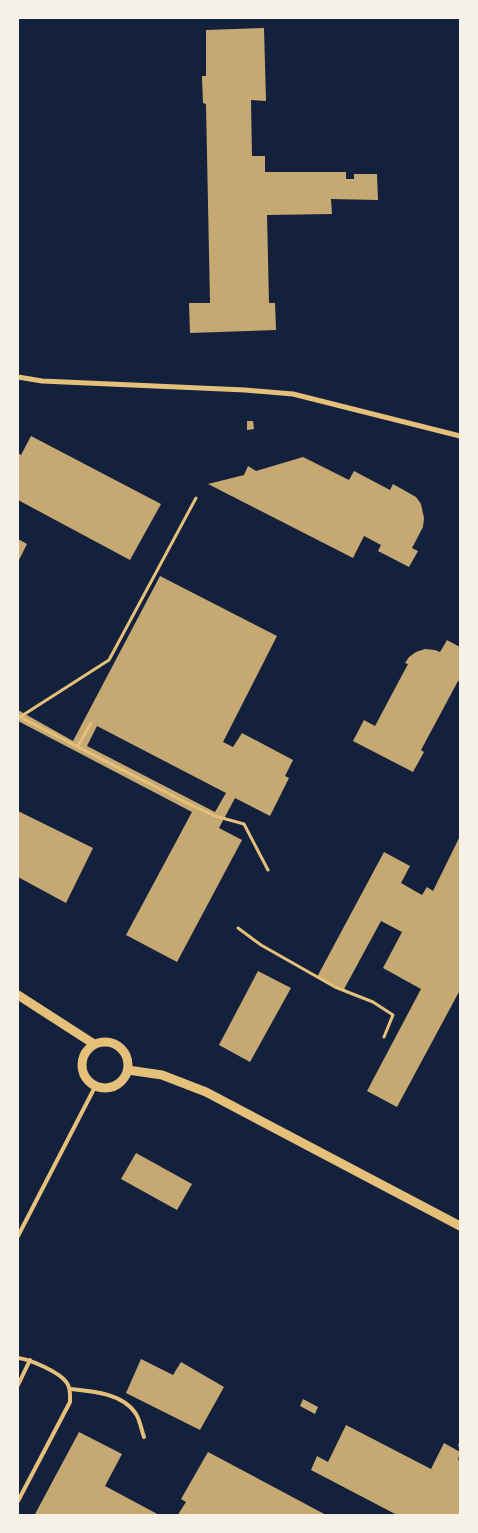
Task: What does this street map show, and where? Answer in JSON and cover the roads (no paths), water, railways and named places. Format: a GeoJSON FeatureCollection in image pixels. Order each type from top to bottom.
{"type":"FeatureCollection","features":[{"type":"Feature","properties":{"kind":"street"},"geometry":{"type":"LineString","coordinates":[[18,377],[42,381],[245,390],[293,394],[460,436]]}},
{"type":"Feature","properties":{"kind":"street"},"geometry":{"type":"LineString","coordinates":[[18,995],[94,1044]]}},
{"type":"Feature","properties":{"kind":"street"},"geometry":{"type":"LineString","coordinates":[[111,1042],[119,1046],[125,1053],[128,1061],[128,1070],[125,1076],[115,1085],[102,1087],[96,1085],[85,1076],[83,1069],[84,1055],[94,1044],[111,1042]]}},
{"type":"Feature","properties":{"kind":"street"},"geometry":{"type":"LineString","coordinates":[[128,1070],[162,1075],[206,1092],[460,1226]]}},
{"type":"Feature","properties":{"kind":"lane"},"geometry":{"type":"LineString","coordinates":[[18,1236],[96,1085]]}},
{"type":"Feature","properties":{"kind":"lane"},"geometry":{"type":"LineString","coordinates":[[18,1358],[30,1360],[64,1378],[70,1389],[70,1402],[18,1501]]}},
{"type":"Feature","properties":{"kind":"lane"},"geometry":{"type":"LineString","coordinates":[[18,1385],[30,1360]]}},
{"type":"Feature","properties":{"kind":"lane"},"geometry":{"type":"LineString","coordinates":[[70,1389],[96,1392],[122,1401],[135,1412],[144,1437]]}}]}
